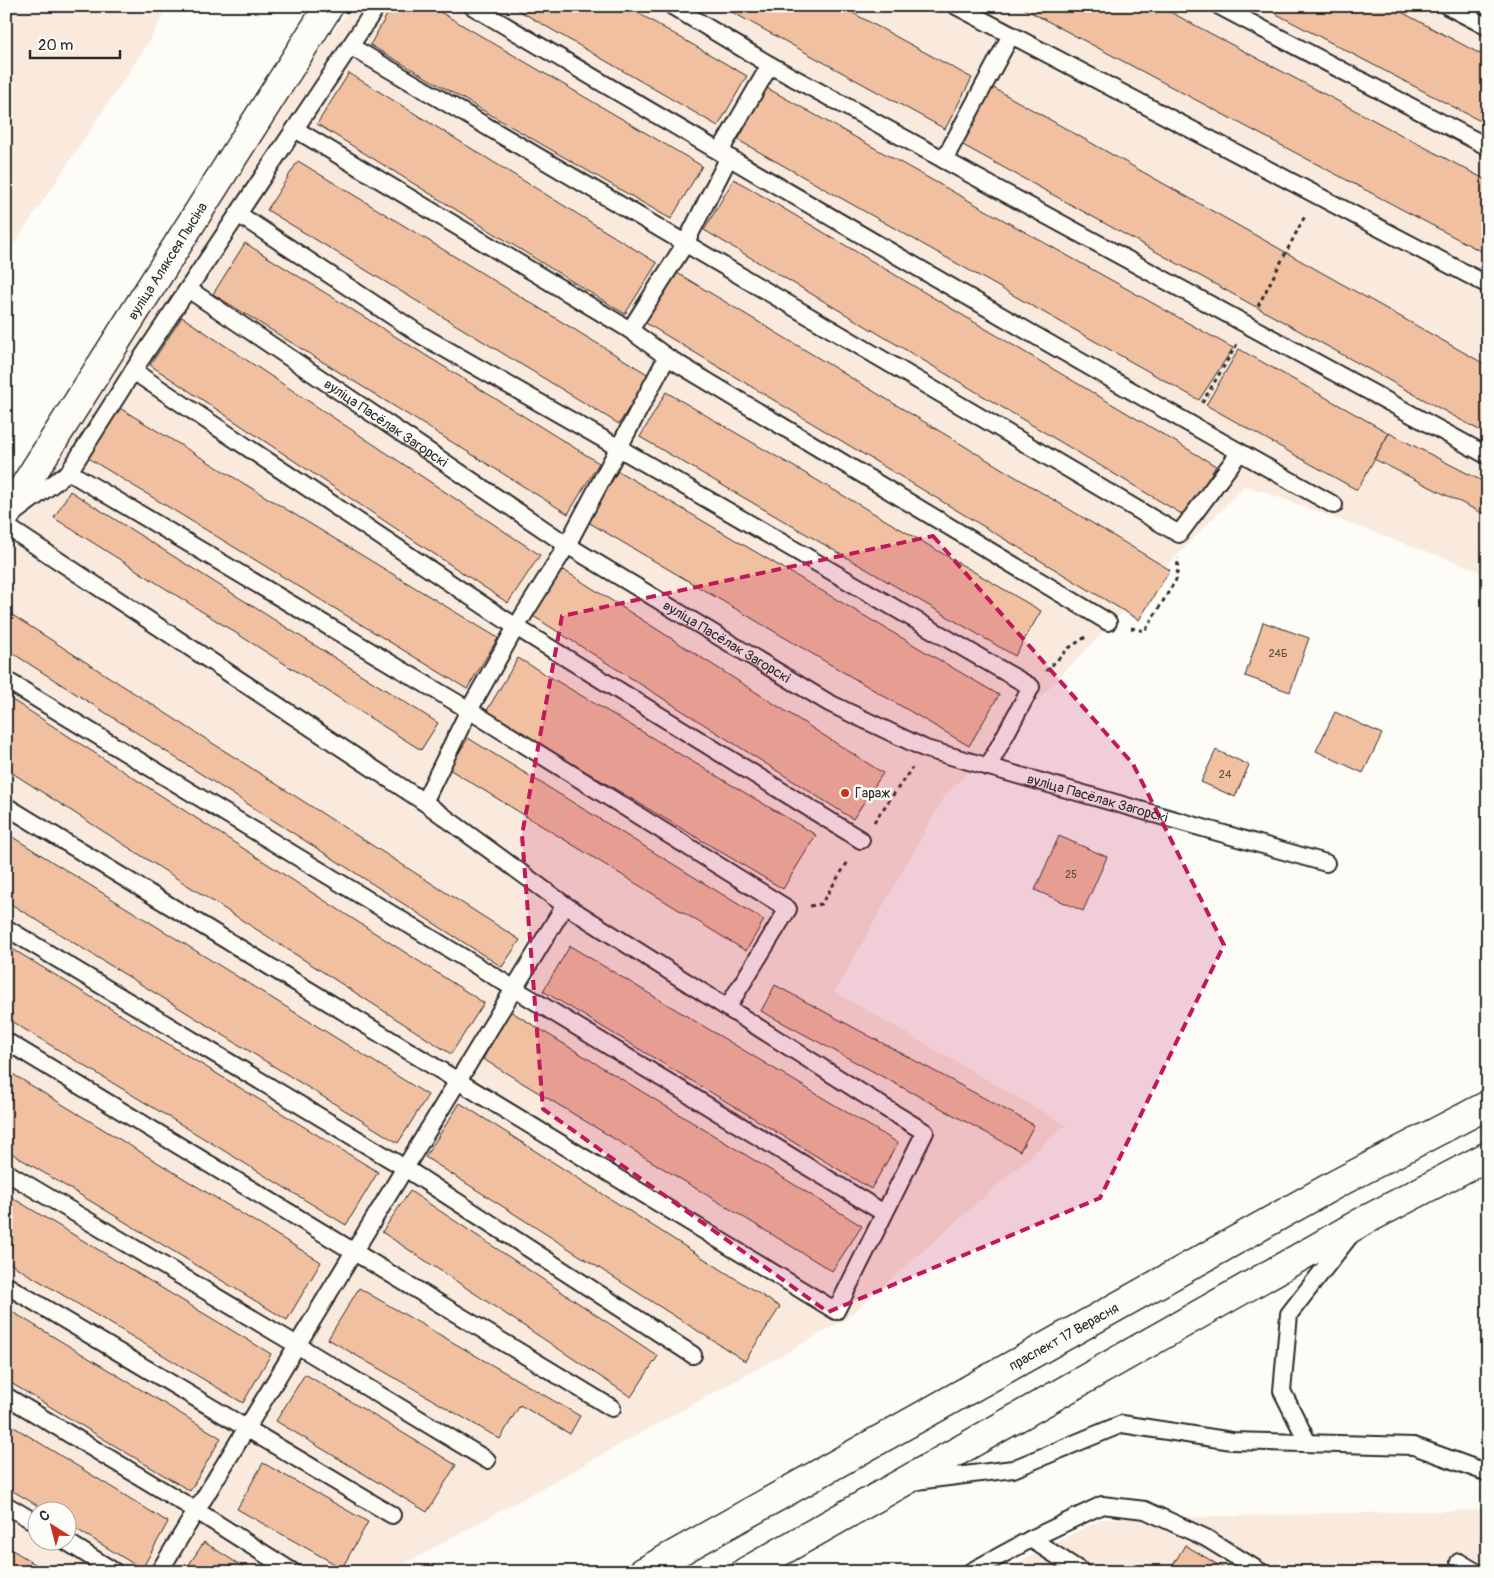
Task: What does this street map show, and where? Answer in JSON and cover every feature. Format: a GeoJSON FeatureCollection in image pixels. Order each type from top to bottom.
{"type":"FeatureCollection","features":[{"type":"Feature","properties":{"kind":"main road","name":"вуліца Аляксея Пысіна"},"geometry":{"type":"LineString","coordinates":[[6,515],[329,6]]}},
{"type":"Feature","properties":{"kind":"main road","name":"праспект 17 Верасня"},"geometry":{"type":"LineString","coordinates":[[643,1572],[1336,1184],[1488,1106]]}},
{"type":"Feature","properties":{"kind":"main road"},"geometry":{"type":"LineString","coordinates":[[745,1572],[1360,1223],[1488,1156]]}},
{"type":"Feature","properties":{"kind":"lane"},"geometry":{"type":"LineString","coordinates":[[6,519],[69,472],[133,371],[377,6]]}},
{"type":"Feature","properties":{"kind":"lane"},"geometry":{"type":"LineString","coordinates":[[472,6],[725,156],[1334,505]]}},
{"type":"Feature","properties":{"kind":"lane"},"geometry":{"type":"LineString","coordinates":[[672,6],[770,66],[1488,456]]}},
{"type":"Feature","properties":{"kind":"lane"},"geometry":{"type":"LineString","coordinates":[[956,6],[1488,285]]}},
{"type":"Feature","properties":{"kind":"lane"},"geometry":{"type":"LineString","coordinates":[[1219,6],[1488,147]]}},
{"type":"Feature","properties":{"kind":"lane"},"geometry":{"type":"LineString","coordinates":[[1448,6],[1488,27]]}},
{"type":"Feature","properties":{"kind":"lane"},"geometry":{"type":"LineString","coordinates":[[944,160],[1011,36]]}},
{"type":"Feature","properties":{"kind":"lane"},"geometry":{"type":"LineString","coordinates":[[350,46],[1179,534],[1240,452]]}},
{"type":"Feature","properties":{"kind":"lane"},"geometry":{"type":"LineString","coordinates":[[630,330],[685,244],[726,163],[723,146],[770,66]]}},
{"type":"Feature","properties":{"kind":"lane"},"geometry":{"type":"LineString","coordinates":[[294,129],[630,330],[667,356],[1108,622]]}},
{"type":"Feature","properties":{"kind":"lane"},"geometry":{"type":"LineString","coordinates":[[238,214],[421,335],[1031,687],[988,767]]}},
{"type":"Feature","properties":{"kind":"lane","name":"вуліца Пасёлак Загорскі"},"geometry":{"type":"LineString","coordinates":[[188,289],[566,544],[829,703],[926,749],[1326,864]]}},
{"type":"Feature","properties":{"kind":"lane"},"geometry":{"type":"LineString","coordinates":[[424,802],[469,710],[566,544],[667,356]]}},
{"type":"Feature","properties":{"kind":"lane"},"geometry":{"type":"LineString","coordinates":[[133,371],[516,627],[861,840]]}},
{"type":"Feature","properties":{"kind":"lane"},"geometry":{"type":"LineString","coordinates":[[69,472],[469,710],[788,909],[727,1008]]}},
{"type":"Feature","properties":{"kind":"lane"},"geometry":{"type":"LineString","coordinates":[[6,526],[424,802],[565,905],[925,1132],[836,1310],[457,1082],[6,806]]}},
{"type":"Feature","properties":{"kind":"lane"},"geometry":{"type":"LineString","coordinates":[[6,680],[884,1213]]}},
{"type":"Feature","properties":{"kind":"lane"},"geometry":{"type":"LineString","coordinates":[[159,1572],[565,905]]}},
{"type":"Feature","properties":{"kind":"lane"},"geometry":{"type":"LineString","coordinates":[[6,928],[405,1168],[693,1355]]}},
{"type":"Feature","properties":{"kind":"lane"},"geometry":{"type":"LineString","coordinates":[[6,1041],[612,1408]]}},
{"type":"Feature","properties":{"kind":"lane"},"geometry":{"type":"LineString","coordinates":[[6,1172],[487,1460]]}},
{"type":"Feature","properties":{"kind":"lane"},"geometry":{"type":"LineString","coordinates":[[1308,1443],[1282,1391],[1289,1314],[1360,1223]]}},
{"type":"Feature","properties":{"kind":"lane"},"geometry":{"type":"LineString","coordinates":[[6,1285],[392,1516]]}},
{"type":"Feature","properties":{"kind":"lane"},"geometry":{"type":"LineString","coordinates":[[6,1396],[197,1511],[293,1572]]}},
{"type":"Feature","properties":{"kind":"lane"},"geometry":{"type":"LineString","coordinates":[[902,1482],[1013,1469],[1122,1424],[1232,1441],[1414,1446],[1488,1473]]}},
{"type":"Feature","properties":{"kind":"lane"},"geometry":{"type":"LineString","coordinates":[[6,1505],[28,1518]]}},
{"type":"Feature","properties":{"kind":"lane"},"geometry":{"type":"LineString","coordinates":[[970,1572],[1031,1539],[1102,1505],[1145,1510],[1206,1538],[1261,1572]]}},
{"type":"Feature","properties":{"kind":"lane"},"geometry":{"type":"LineString","coordinates":[[1031,1539],[1082,1572]]}},
{"type":"Feature","properties":{"kind":"lane"},"geometry":{"type":"LineString","coordinates":[[78,1549],[115,1572]]}},
{"type":"Feature","properties":{"kind":"lane"},"geometry":{"type":"LineString","coordinates":[[1460,1562],[1476,1572]]}},
{"type":"Feature","properties":{"kind":"highlighted area"},"geometry":{"type":"Polygon","coordinates":[[[933,536],[1133,764],[1224,945],[1100,1198],[828,1312],[543,1109],[522,835],[562,616],[933,536]]]}},
{"type":"Feature","properties":{"kind":"shaded area"},"geometry":{"type":"Polygon","coordinates":[[[6,6],[168,6],[149,42],[6,256],[6,6]]]}},
{"type":"Feature","properties":{"kind":"shaded area"},"geometry":{"type":"Polygon","coordinates":[[[351,6],[1488,6],[1488,574],[1245,485],[944,797],[835,992],[1066,1125],[843,1321],[390,1572],[6,1572],[6,489],[351,6]]]}},
{"type":"Feature","properties":{"kind":"shaded area"},"geometry":{"type":"Polygon","coordinates":[[[1488,1510],[1488,1572],[1000,1572],[1101,1519],[1488,1510]]]}},
{"type":"Feature","properties":{"kind":"building"},"geometry":{"type":"Polygon","coordinates":[[[392,6],[430,6],[702,166],[671,219],[370,45],[392,6]]]}},
{"type":"Feature","properties":{"kind":"building"},"geometry":{"type":"Polygon","coordinates":[[[511,6],[626,6],[747,76],[718,126],[511,6]]]}},
{"type":"Feature","properties":{"kind":"building"},"geometry":{"type":"Polygon","coordinates":[[[721,6],[840,6],[972,78],[945,129],[721,6]]]}},
{"type":"Feature","properties":{"kind":"building"},"geometry":{"type":"Polygon","coordinates":[[[1019,6],[1159,6],[1488,181],[1488,255],[1019,6]]]}},
{"type":"Feature","properties":{"kind":"building"},"geometry":{"type":"Polygon","coordinates":[[[1261,6],[1390,6],[1488,58],[1488,125],[1261,6]]]}},
{"type":"Feature","properties":{"kind":"building"},"geometry":{"type":"Polygon","coordinates":[[[349,73],[657,263],[625,314],[317,124],[349,73]]]}},
{"type":"Feature","properties":{"kind":"building"},"geometry":{"type":"Polygon","coordinates":[[[990,86],[1488,366],[1488,435],[961,144],[990,86]]]}},
{"type":"Feature","properties":{"kind":"building"},"geometry":{"type":"Polygon","coordinates":[[[767,88],[1233,348],[1199,400],[738,140],[767,88]]]}},
{"type":"Feature","properties":{"kind":"building"},"geometry":{"type":"Polygon","coordinates":[[[298,161],[649,375],[619,424],[267,210],[298,161]]]}},
{"type":"Feature","properties":{"kind":"building"},"geometry":{"type":"Polygon","coordinates":[[[734,179],[1216,466],[1185,516],[704,230],[734,179]]]}},
{"type":"Feature","properties":{"kind":"building"},"geometry":{"type":"Polygon","coordinates":[[[245,243],[599,463],[568,514],[213,294],[245,243]]]}},
{"type":"Feature","properties":{"kind":"building"},"geometry":{"type":"Polygon","coordinates":[[[674,271],[1170,570],[1139,620],[644,322],[674,271]]]}},
{"type":"Feature","properties":{"kind":"building"},"geometry":{"type":"Polygon","coordinates":[[[182,317],[540,555],[508,603],[150,365],[182,317]]]}},
{"type":"Feature","properties":{"kind":"building"},"geometry":{"type":"Polygon","coordinates":[[[1239,349],[1389,433],[1357,490],[1206,405],[1239,349]]]}},
{"type":"Feature","properties":{"kind":"building"},"geometry":{"type":"Polygon","coordinates":[[[666,392],[1041,611],[1015,656],[640,437],[666,392]]]}},
{"type":"Feature","properties":{"kind":"building"},"geometry":{"type":"Polygon","coordinates":[[[118,407],[498,638],[467,689],[88,458],[118,407]]]}},
{"type":"Feature","properties":{"kind":"building"},"geometry":{"type":"Polygon","coordinates":[[[1389,433],[1488,484],[1488,516],[1374,459],[1389,433]]]}},
{"type":"Feature","properties":{"kind":"building"},"geometry":{"type":"Polygon","coordinates":[[[618,471],[999,695],[969,746],[588,522],[618,471]]]}},
{"type":"Feature","properties":{"kind":"building"},"geometry":{"type":"Polygon","coordinates":[[[70,491],[438,723],[421,750],[54,518],[70,491]]]}},
{"type":"Feature","properties":{"kind":"building"},"geometry":{"type":"Polygon","coordinates":[[[562,569],[883,773],[853,819],[533,616],[562,569]]]}},
{"type":"Feature","properties":{"kind":"building"},"geometry":{"type":"Polygon","coordinates":[[[6,611],[520,940],[502,967],[6,649],[6,611]]]}},
{"type":"Feature","properties":{"kind":"building"},"geometry":{"type":"Polygon","coordinates":[[[1263,622],[1309,638],[1290,692],[1245,676],[1263,622]]]}},
{"type":"Feature","properties":{"kind":"building"},"geometry":{"type":"Polygon","coordinates":[[[518,658],[816,835],[783,889],[486,712],[518,658]]]}},
{"type":"Feature","properties":{"kind":"building"},"geometry":{"type":"Polygon","coordinates":[[[6,696],[484,1003],[451,1054],[6,769],[6,696]]]}},
{"type":"Feature","properties":{"kind":"building"},"geometry":{"type":"Polygon","coordinates":[[[1335,712],[1382,734],[1363,773],[1316,751],[1335,712]]]}},
{"type":"Feature","properties":{"kind":"building"},"geometry":{"type":"Polygon","coordinates":[[[468,738],[764,920],[746,951],[449,769],[468,738]]]}},
{"type":"Feature","properties":{"kind":"building"},"geometry":{"type":"Polygon","coordinates":[[[1216,750],[1249,765],[1235,797],[1201,782],[1216,750]]]}},
{"type":"Feature","properties":{"kind":"building"},"geometry":{"type":"Polygon","coordinates":[[[6,833],[428,1095],[398,1143],[6,901],[6,833]]]}},
{"type":"Feature","properties":{"kind":"building"},"geometry":{"type":"Polygon","coordinates":[[[1059,836],[1107,857],[1083,911],[1035,890],[1059,836]]]}},
{"type":"Feature","properties":{"kind":"building"},"geometry":{"type":"Polygon","coordinates":[[[6,945],[378,1172],[346,1225],[6,1018],[6,945]]]}},
{"type":"Feature","properties":{"kind":"building"},"geometry":{"type":"Polygon","coordinates":[[[570,946],[898,1143],[871,1189],[543,991],[570,946]]]}},
{"type":"Feature","properties":{"kind":"building"},"geometry":{"type":"Polygon","coordinates":[[[775,985],[1034,1125],[1020,1151],[761,1011],[775,985]]]}},
{"type":"Feature","properties":{"kind":"building"},"geometry":{"type":"Polygon","coordinates":[[[510,1011],[862,1226],[832,1271],[483,1059],[510,1011]]]}},
{"type":"Feature","properties":{"kind":"building"},"geometry":{"type":"Polygon","coordinates":[[[6,1070],[321,1262],[287,1320],[6,1150],[6,1070]]]}},
{"type":"Feature","properties":{"kind":"building"},"geometry":{"type":"Polygon","coordinates":[[[460,1103],[780,1307],[745,1361],[425,1157],[460,1103]]]}},
{"type":"Feature","properties":{"kind":"building"},"geometry":{"type":"Polygon","coordinates":[[[410,1191],[658,1356],[631,1397],[382,1232],[410,1191]]]}},
{"type":"Feature","properties":{"kind":"building"},"geometry":{"type":"Polygon","coordinates":[[[6,1194],[271,1354],[243,1403],[6,1261],[6,1194]]]}},
{"type":"Feature","properties":{"kind":"building"},"geometry":{"type":"Polygon","coordinates":[[[359,1288],[580,1416],[570,1434],[520,1405],[500,1439],[328,1339],[359,1288]]]}},
{"type":"Feature","properties":{"kind":"building"},"geometry":{"type":"Polygon","coordinates":[[[6,1308],[221,1438],[190,1491],[6,1380],[6,1308]]]}},
{"type":"Feature","properties":{"kind":"building"},"geometry":{"type":"Polygon","coordinates":[[[305,1374],[456,1465],[427,1512],[276,1421],[305,1374]]]}},
{"type":"Feature","properties":{"kind":"building"},"geometry":{"type":"Polygon","coordinates":[[[6,1422],[168,1522],[142,1569],[78,1530],[78,1500],[28,1500],[6,1487],[6,1422]]]}},
{"type":"Feature","properties":{"kind":"building"},"geometry":{"type":"Polygon","coordinates":[[[263,1463],[368,1522],[342,1568],[237,1509],[263,1463]]]}},
{"type":"Feature","properties":{"kind":"building"},"geometry":{"type":"Polygon","coordinates":[[[204,1542],[251,1572],[184,1572],[204,1542]]]}},
{"type":"Feature","properties":{"kind":"building"},"geometry":{"type":"Polygon","coordinates":[[[1185,1545],[1230,1572],[1169,1572],[1185,1545]]]}},
{"type":"Feature","properties":{"kind":"building"},"geometry":{"type":"Polygon","coordinates":[[[6,1546],[48,1572],[6,1572],[6,1546]]]}},
{"type":"Feature","properties":{"kind":"place","name":"Гараж"},"geometry":{"type":"Point","coordinates":[845,793]}}]}
